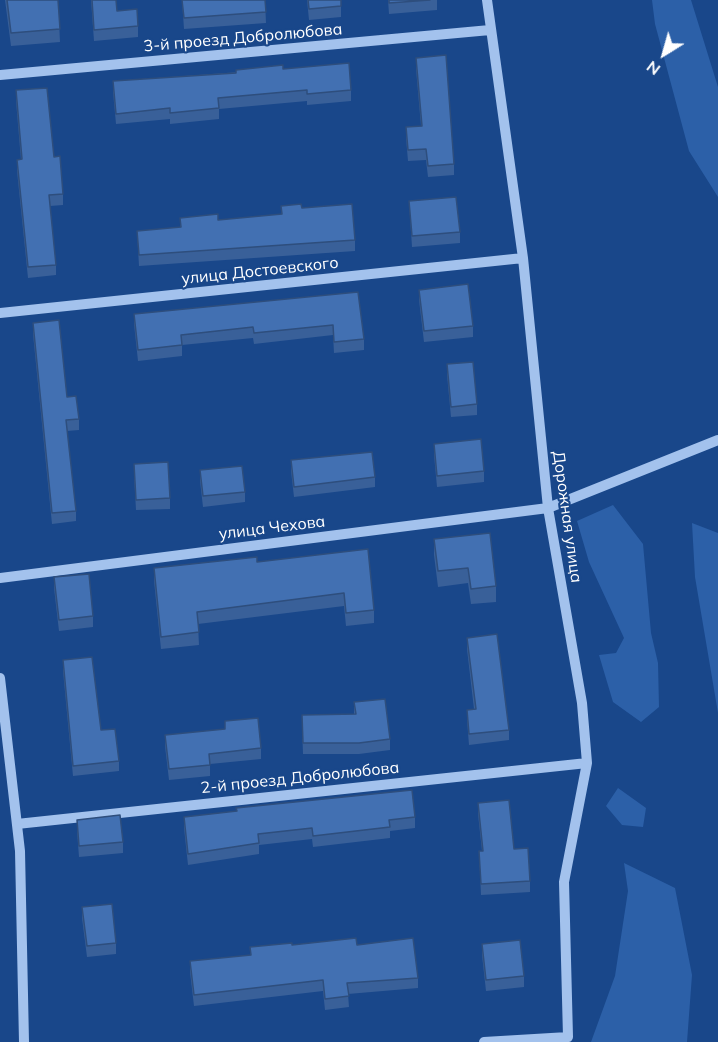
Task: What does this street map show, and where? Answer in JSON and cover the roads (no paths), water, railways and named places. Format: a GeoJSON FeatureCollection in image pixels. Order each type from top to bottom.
{"type":"FeatureCollection","features":[{"type":"Feature","properties":{"kind":"street","name":"Дорожная улица"},"geometry":{"type":"LineString","coordinates":[[484,1042],[568,1037],[564,882],[587,763],[582,703],[548,508],[523,258],[487,0]]}},
{"type":"Feature","properties":{"kind":"street","name":"3-й проезд Добролюбова"},"geometry":{"type":"LineString","coordinates":[[0,75],[490,30]]}},
{"type":"Feature","properties":{"kind":"street","name":"улица Достоевского"},"geometry":{"type":"LineString","coordinates":[[0,313],[523,258]]}},
{"type":"Feature","properties":{"kind":"street","name":"улица Чехова"},"geometry":{"type":"LineString","coordinates":[[0,578],[548,508],[718,440]]}},
{"type":"Feature","properties":{"kind":"street"},"geometry":{"type":"LineString","coordinates":[[0,678],[20,851],[24,1042]]}},
{"type":"Feature","properties":{"kind":"street","name":"2-й проезд Добролюбова"},"geometry":{"type":"LineString","coordinates":[[16,824],[587,763]]}}]}
